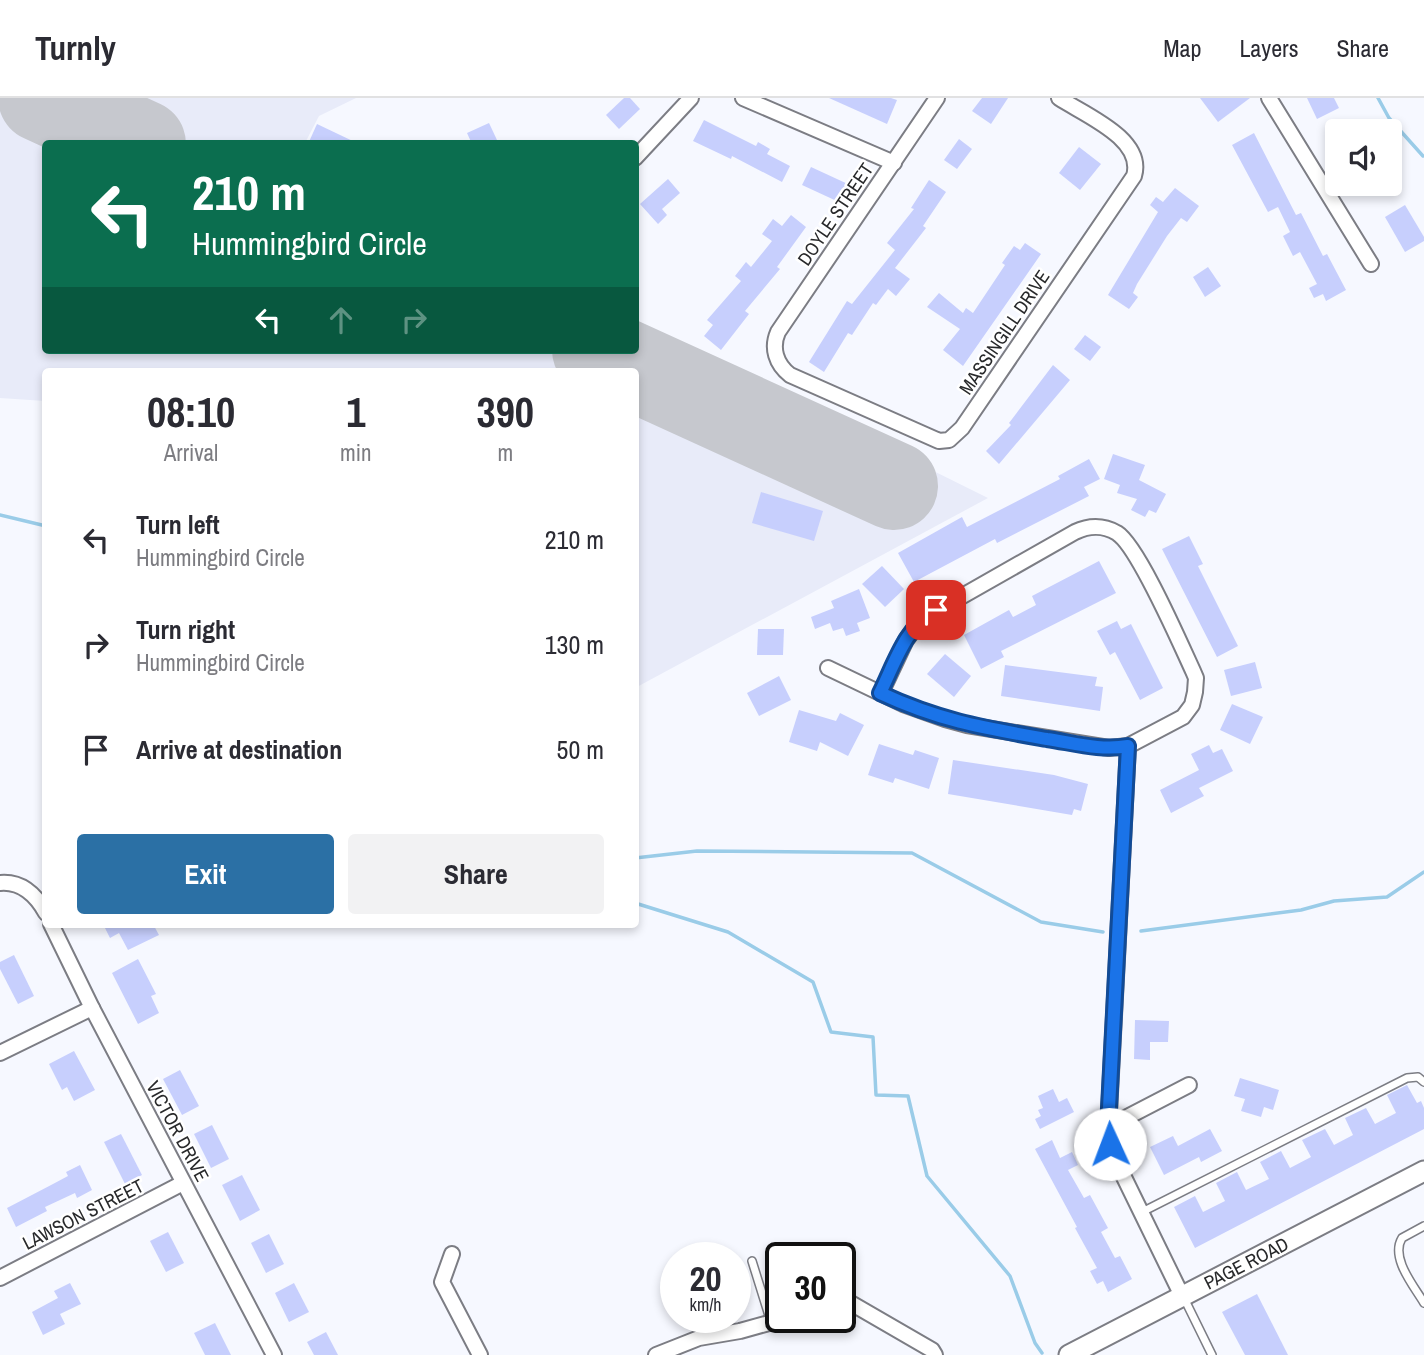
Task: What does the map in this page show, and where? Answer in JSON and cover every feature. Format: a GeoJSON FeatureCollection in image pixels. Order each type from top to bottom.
{"type":"FeatureCollection","features":[{"type":"Feature","properties":{"kind":"street"},"geometry":{"type":"LineString","coordinates":[[639,154],[691,98]]}},
{"type":"Feature","properties":{"kind":"street"},"geometry":{"type":"LineString","coordinates":[[743,98],[894,163]]}},
{"type":"Feature","properties":{"kind":"street","name":"DOYLE STREET"},"geometry":{"type":"LineString","coordinates":[[776,355],[778,332],[937,98]]}},
{"type":"Feature","properties":{"kind":"street","name":"MASSINGILL DRIVE"},"geometry":{"type":"LineString","coordinates":[[776,355],[779,364],[790,375],[933,440],[945,441],[954,436],[1135,172],[1134,157],[1126,142],[1059,98]]}},
{"type":"Feature","properties":{"kind":"street"},"geometry":{"type":"LineString","coordinates":[[1269,98],[1371,264]]}},
{"type":"Feature","properties":{"kind":"street"},"geometry":{"type":"LineString","coordinates":[[828,668],[880,693],[930,715],[967,725],[1100,748],[1128,746],[1183,717],[1194,698],[1196,678],[1133,550],[1116,533],[1100,526],[1075,532],[922,619],[906,640],[880,693]]}},
{"type":"Feature","properties":{"kind":"street"},"geometry":{"type":"LineString","coordinates":[[1128,746],[1108,1127],[1114,1157],[1182,1296]]}},
{"type":"Feature","properties":{"kind":"street"},"geometry":{"type":"LineString","coordinates":[[0,883],[16,884],[31,892],[42,907]]}},
{"type":"Feature","properties":{"kind":"street","name":"VICTOR DRIVE"},"geometry":{"type":"LineString","coordinates":[[53,928],[92,1008],[274,1355]]}},
{"type":"Feature","properties":{"kind":"street"},"geometry":{"type":"LineString","coordinates":[[0,1053],[92,1008]]}},
{"type":"Feature","properties":{"kind":"street"},"geometry":{"type":"LineString","coordinates":[[1108,1127],[1189,1086]]}},
{"type":"Feature","properties":{"kind":"street","name":"PAGE ROAD"},"geometry":{"type":"LineString","coordinates":[[1069,1355],[1424,1171]]}},
{"type":"Feature","properties":{"kind":"street","name":"LAWSON STREET"},"geometry":{"type":"LineString","coordinates":[[0,1279],[183,1183]]}},
{"type":"Feature","properties":{"kind":"street"},"geometry":{"type":"LineString","coordinates":[[452,1254],[442,1282],[480,1355]]}},
{"type":"Feature","properties":{"kind":"street"},"geometry":{"type":"LineString","coordinates":[[856,1307],[914,1348],[932,1350],[935,1355]]}},
{"type":"Feature","properties":{"kind":"street"},"geometry":{"type":"LineString","coordinates":[[656,1355],[699,1338],[765,1323]]}},
{"type":"Feature","properties":{"kind":"lane"},"geometry":{"type":"LineString","coordinates":[[1142,1212],[1407,1078],[1418,1077],[1424,1082]]}},
{"type":"Feature","properties":{"kind":"lane"},"geometry":{"type":"LineString","coordinates":[[1424,1226],[1402,1238],[1397,1251],[1424,1303]]}},
{"type":"Feature","properties":{"kind":"lane"},"geometry":{"type":"LineString","coordinates":[[752,1261],[765,1303]]}},
{"type":"Feature","properties":{"kind":"lane"},"geometry":{"type":"LineString","coordinates":[[1182,1296],[1212,1355]]}},
{"type":"Feature","properties":{"kind":"shaded area"},"geometry":{"type":"Polygon","coordinates":[[[0,98],[356,98],[319,116],[307,140],[42,140],[42,354],[639,354],[639,325],[988,498],[639,686],[639,368],[42,368],[42,401],[0,398],[0,98]]]}},
{"type":"Feature","properties":{"kind":"building"},"geometry":{"type":"Polygon","coordinates":[[[624,98],[630,98],[640,109],[619,129],[606,115],[624,98]]]}},
{"type":"Feature","properties":{"kind":"building"},"geometry":{"type":"Polygon","coordinates":[[[829,98],[891,98],[897,100],[887,124],[829,98]]]}},
{"type":"Feature","properties":{"kind":"building"},"geometry":{"type":"Polygon","coordinates":[[[982,98],[1008,98],[991,124],[972,111],[982,98]]]}},
{"type":"Feature","properties":{"kind":"building"},"geometry":{"type":"Polygon","coordinates":[[[1200,98],[1250,98],[1218,122],[1200,98]]]}},
{"type":"Feature","properties":{"kind":"building"},"geometry":{"type":"Polygon","coordinates":[[[1307,98],[1334,98],[1339,108],[1317,119],[1307,98]]]}},
{"type":"Feature","properties":{"kind":"building"},"geometry":{"type":"Polygon","coordinates":[[[704,120],[756,146],[758,142],[770,149],[767,154],[790,166],[782,182],[732,156],[731,159],[693,141],[704,120]]]}},
{"type":"Feature","properties":{"kind":"building"},"geometry":{"type":"Polygon","coordinates":[[[489,123],[497,140],[470,140],[467,133],[489,123]]]}},
{"type":"Feature","properties":{"kind":"building"},"geometry":{"type":"Polygon","coordinates":[[[317,124],[351,140],[310,140],[317,124]]]}},
{"type":"Feature","properties":{"kind":"building"},"geometry":{"type":"Polygon","coordinates":[[[1254,133],[1296,215],[1301,213],[1323,256],[1327,254],[1346,290],[1326,301],[1323,294],[1314,298],[1309,288],[1317,284],[1300,252],[1293,256],[1283,236],[1290,232],[1278,207],[1268,212],[1232,145],[1254,133]]]}},
{"type":"Feature","properties":{"kind":"building"},"geometry":{"type":"Polygon","coordinates":[[[959,139],[972,149],[957,169],[944,160],[959,139]]]}},
{"type":"Feature","properties":{"kind":"building"},"geometry":{"type":"Polygon","coordinates":[[[1079,147],[1101,164],[1080,190],[1059,173],[1079,147]]]}},
{"type":"Feature","properties":{"kind":"building"},"geometry":{"type":"Polygon","coordinates":[[[811,167],[850,185],[841,203],[802,185],[811,167]]]}},
{"type":"Feature","properties":{"kind":"building"},"geometry":{"type":"Polygon","coordinates":[[[668,179],[680,193],[662,209],[667,215],[658,224],[640,204],[668,179]]]}},
{"type":"Feature","properties":{"kind":"building"},"geometry":{"type":"Polygon","coordinates":[[[929,180],[946,192],[923,226],[926,228],[895,268],[910,279],[896,296],[888,289],[876,305],[873,303],[852,335],[848,333],[824,372],[809,362],[847,301],[852,304],[895,250],[887,243],[914,209],[911,208],[929,180]]]}},
{"type":"Feature","properties":{"kind":"building"},"geometry":{"type":"Polygon","coordinates":[[[1175,188],[1199,206],[1187,222],[1181,218],[1167,236],[1137,284],[1133,293],[1138,297],[1129,309],[1108,295],[1158,212],[1150,205],[1156,197],[1163,202],[1175,188]]]}},
{"type":"Feature","properties":{"kind":"building"},"geometry":{"type":"Polygon","coordinates":[[[1405,205],[1424,241],[1405,252],[1385,217],[1405,205]]]}},
{"type":"Feature","properties":{"kind":"building"},"geometry":{"type":"Polygon","coordinates":[[[791,215],[806,227],[777,267],[780,269],[745,311],[749,314],[721,350],[704,336],[713,325],[707,320],[741,281],[735,276],[746,262],[751,267],[772,241],[762,234],[773,219],[782,226],[791,215]]]}},
{"type":"Feature","properties":{"kind":"building"},"geometry":{"type":"Polygon","coordinates":[[[1025,243],[1041,254],[963,366],[943,350],[960,329],[927,307],[939,293],[963,313],[966,308],[973,313],[1005,265],[1002,263],[1014,246],[1020,250],[1025,243]]]}},
{"type":"Feature","properties":{"kind":"building"},"geometry":{"type":"Polygon","coordinates":[[[1208,267],[1221,286],[1205,297],[1193,277],[1208,267]]]}},
{"type":"Feature","properties":{"kind":"building"},"geometry":{"type":"Polygon","coordinates":[[[1085,335],[1101,347],[1090,361],[1074,349],[1085,335]]]}},
{"type":"Feature","properties":{"kind":"building"},"geometry":{"type":"Polygon","coordinates":[[[1053,365],[1070,380],[999,464],[986,451],[1011,425],[1009,423],[1053,365]]]}},
{"type":"Feature","properties":{"kind":"building"},"geometry":{"type":"Polygon","coordinates":[[[1113,454],[1145,465],[1139,480],[1166,494],[1156,513],[1149,510],[1145,517],[1131,510],[1137,499],[1117,493],[1120,485],[1104,479],[1113,454]]]}},
{"type":"Feature","properties":{"kind":"building"},"geometry":{"type":"Polygon","coordinates":[[[1089,459],[1100,479],[1084,487],[1089,496],[997,543],[995,539],[914,582],[898,553],[962,517],[967,527],[1060,479],[1058,476],[1089,459]]]}},
{"type":"Feature","properties":{"kind":"building"},"geometry":{"type":"Polygon","coordinates":[[[761,492],[823,511],[814,541],[752,523],[761,492]]]}},
{"type":"Feature","properties":{"kind":"building"},"geometry":{"type":"Polygon","coordinates":[[[1189,536],[1203,564],[1198,566],[1238,646],[1217,657],[1162,549],[1189,536]]]}},
{"type":"Feature","properties":{"kind":"building"},"geometry":{"type":"Polygon","coordinates":[[[1099,561],[1116,593],[1001,651],[1004,657],[981,669],[964,635],[1009,610],[1013,617],[1036,605],[1032,596],[1099,561]]]}},
{"type":"Feature","properties":{"kind":"building"},"geometry":{"type":"Polygon","coordinates":[[[882,566],[904,589],[885,607],[862,584],[882,566]]]}},
{"type":"Feature","properties":{"kind":"building"},"geometry":{"type":"Polygon","coordinates":[[[859,589],[870,618],[857,623],[860,631],[846,636],[843,628],[833,631],[830,623],[815,629],[811,617],[834,608],[831,601],[859,589]]]}},
{"type":"Feature","properties":{"kind":"building"},"geometry":{"type":"Polygon","coordinates":[[[1117,621],[1121,629],[1131,624],[1163,688],[1140,700],[1115,652],[1110,655],[1097,631],[1117,621]]]}},
{"type":"Feature","properties":{"kind":"building"},"geometry":{"type":"Polygon","coordinates":[[[758,629],[784,629],[783,655],[757,655],[758,629]]]}},
{"type":"Feature","properties":{"kind":"building"},"geometry":{"type":"Polygon","coordinates":[[[945,654],[971,676],[954,697],[927,674],[945,654]]]}},
{"type":"Feature","properties":{"kind":"building"},"geometry":{"type":"Polygon","coordinates":[[[1255,662],[1262,688],[1231,696],[1224,670],[1255,662]]]}},
{"type":"Feature","properties":{"kind":"building"},"geometry":{"type":"Polygon","coordinates":[[[1005,665],[1097,677],[1095,686],[1103,687],[1100,711],[1001,696],[1005,665]]]}},
{"type":"Feature","properties":{"kind":"building"},"geometry":{"type":"Polygon","coordinates":[[[779,676],[791,700],[759,716],[747,693],[779,676]]]}},
{"type":"Feature","properties":{"kind":"building"},"geometry":{"type":"Polygon","coordinates":[[[1232,704],[1263,717],[1250,744],[1220,730],[1232,704]]]}},
{"type":"Feature","properties":{"kind":"building"},"geometry":{"type":"Polygon","coordinates":[[[799,710],[836,721],[840,713],[864,725],[848,756],[820,742],[817,751],[789,742],[799,710]]]}},
{"type":"Feature","properties":{"kind":"building"},"geometry":{"type":"Polygon","coordinates":[[[879,744],[913,755],[915,750],[939,758],[929,789],[895,778],[893,783],[868,775],[879,744]]]}},
{"type":"Feature","properties":{"kind":"building"},"geometry":{"type":"Polygon","coordinates":[[[1209,745],[1213,753],[1222,749],[1233,771],[1199,788],[1204,796],[1171,813],[1160,790],[1199,770],[1191,754],[1209,745]]]}},
{"type":"Feature","properties":{"kind":"building"},"geometry":{"type":"Polygon","coordinates":[[[953,760],[1054,775],[1088,784],[1081,811],[1074,809],[1072,815],[948,794],[953,760]]]}},
{"type":"Feature","properties":{"kind":"building"},"geometry":{"type":"Polygon","coordinates":[[[105,928],[155,928],[159,935],[128,950],[119,933],[110,938],[105,928]]]}},
{"type":"Feature","properties":{"kind":"building"},"geometry":{"type":"Polygon","coordinates":[[[14,955],[34,996],[18,1004],[0,969],[0,962],[14,955]]]}},
{"type":"Feature","properties":{"kind":"building"},"geometry":{"type":"Polygon","coordinates":[[[138,959],[156,994],[151,996],[159,1013],[138,1024],[112,973],[138,959]]]}},
{"type":"Feature","properties":{"kind":"building"},"geometry":{"type":"Polygon","coordinates":[[[1135,1020],[1169,1021],[1168,1042],[1150,1042],[1150,1060],[1134,1059],[1135,1020]]]}},
{"type":"Feature","properties":{"kind":"building"},"geometry":{"type":"Polygon","coordinates":[[[74,1051],[95,1090],[74,1101],[67,1087],[62,1090],[49,1064],[74,1051]]]}},
{"type":"Feature","properties":{"kind":"building"},"geometry":{"type":"Polygon","coordinates":[[[180,1070],[199,1106],[182,1115],[163,1079],[180,1070]]]}},
{"type":"Feature","properties":{"kind":"building"},"geometry":{"type":"Polygon","coordinates":[[[1240,1078],[1279,1090],[1273,1110],[1264,1107],[1261,1117],[1241,1111],[1245,1099],[1234,1096],[1240,1078]]]}},
{"type":"Feature","properties":{"kind":"building"},"geometry":{"type":"Polygon","coordinates":[[[1407,1085],[1417,1103],[1421,1101],[1424,1108],[1424,1129],[1195,1248],[1174,1207],[1195,1196],[1203,1212],[1225,1201],[1216,1183],[1237,1172],[1246,1190],[1269,1179],[1260,1162],[1281,1151],[1290,1168],[1311,1157],[1302,1140],[1325,1129],[1334,1145],[1353,1135],[1345,1118],[1366,1108],[1375,1124],[1396,1113],[1387,1095],[1407,1085]]]}},
{"type":"Feature","properties":{"kind":"building"},"geometry":{"type":"Polygon","coordinates":[[[1053,1089],[1059,1102],[1067,1098],[1074,1112],[1040,1129],[1035,1119],[1041,1116],[1038,1110],[1043,1108],[1038,1096],[1053,1089]]]}},
{"type":"Feature","properties":{"kind":"building"},"geometry":{"type":"Polygon","coordinates":[[[212,1125],[229,1159],[211,1168],[194,1134],[212,1125]]]}},
{"type":"Feature","properties":{"kind":"building"},"geometry":{"type":"Polygon","coordinates":[[[1210,1129],[1222,1151],[1201,1162],[1199,1157],[1164,1175],[1150,1147],[1173,1136],[1178,1146],[1210,1129]]]}},
{"type":"Feature","properties":{"kind":"building"},"geometry":{"type":"Polygon","coordinates":[[[121,1134],[142,1175],[125,1184],[104,1142],[121,1134]]]}},
{"type":"Feature","properties":{"kind":"building"},"geometry":{"type":"Polygon","coordinates":[[[1052,1140],[1060,1158],[1072,1152],[1078,1165],[1068,1170],[1084,1198],[1090,1195],[1108,1228],[1101,1232],[1115,1258],[1120,1256],[1132,1279],[1108,1292],[1103,1281],[1097,1284],[1090,1271],[1097,1268],[1035,1149],[1052,1140]]]}},
{"type":"Feature","properties":{"kind":"building"},"geometry":{"type":"Polygon","coordinates":[[[80,1165],[92,1190],[77,1198],[75,1193],[45,1207],[47,1211],[16,1227],[7,1208],[68,1176],[66,1172],[80,1165]]]}},
{"type":"Feature","properties":{"kind":"building"},"geometry":{"type":"Polygon","coordinates":[[[242,1175],[260,1210],[240,1221],[222,1185],[242,1175]]]}},
{"type":"Feature","properties":{"kind":"building"},"geometry":{"type":"Polygon","coordinates":[[[168,1232],[184,1263],[166,1272],[150,1241],[168,1232]]]}},
{"type":"Feature","properties":{"kind":"building"},"geometry":{"type":"Polygon","coordinates":[[[269,1234],[284,1264],[266,1273],[251,1243],[269,1234]]]}},
{"type":"Feature","properties":{"kind":"building"},"geometry":{"type":"Polygon","coordinates":[[[70,1283],[81,1304],[60,1314],[65,1324],[43,1335],[32,1312],[58,1298],[54,1291],[70,1283]]]}},
{"type":"Feature","properties":{"kind":"building"},"geometry":{"type":"Polygon","coordinates":[[[294,1283],[309,1312],[289,1322],[275,1293],[294,1283]]]}},
{"type":"Feature","properties":{"kind":"building"},"geometry":{"type":"Polygon","coordinates":[[[1257,1294],[1288,1355],[1245,1355],[1222,1312],[1257,1294]]]}},
{"type":"Feature","properties":{"kind":"building"},"geometry":{"type":"Polygon","coordinates":[[[215,1323],[231,1355],[205,1355],[194,1333],[215,1323]]]}},
{"type":"Feature","properties":{"kind":"building"},"geometry":{"type":"Polygon","coordinates":[[[326,1332],[338,1355],[314,1355],[307,1342],[326,1332]]]}},
{"type":"Feature","properties":{"kind":"waterway"},"geometry":{"type":"LineString","coordinates":[[1378,98],[1389,118],[1423,156]]}},
{"type":"Feature","properties":{"kind":"waterway"},"geometry":{"type":"LineString","coordinates":[[0,515],[42,525]]}},
{"type":"Feature","properties":{"kind":"waterway"},"geometry":{"type":"LineString","coordinates":[[639,858],[697,851],[912,853],[1041,922],[1103,932]]}},
{"type":"Feature","properties":{"kind":"waterway"},"geometry":{"type":"LineString","coordinates":[[1141,931],[1301,910],[1334,901],[1387,897],[1424,872]]}},
{"type":"Feature","properties":{"kind":"waterway"},"geometry":{"type":"LineString","coordinates":[[639,904],[728,932],[813,982],[831,1032],[873,1037],[876,1095],[908,1096],[927,1176],[1010,1276],[1035,1343],[1042,1353]]}},
{"type":"Feature","properties":{"kind":"runway"},"geometry":{"type":"LineString","coordinates":[[42,98],[133,140]]}},
{"type":"Feature","properties":{"kind":"runway"},"geometry":{"type":"LineString","coordinates":[[605,354],[635,368]]}},
{"type":"Feature","properties":{"kind":"runway"},"geometry":{"type":"LineString","coordinates":[[639,370],[894,486]]}},
{"type":"Feature","properties":{"kind":"route"},"geometry":{"type":"LineString","coordinates":[[936,610],[912,630],[880,693],[930,715],[967,725],[1100,748],[1128,746],[1108,1127],[1110,1144]]}}]}
